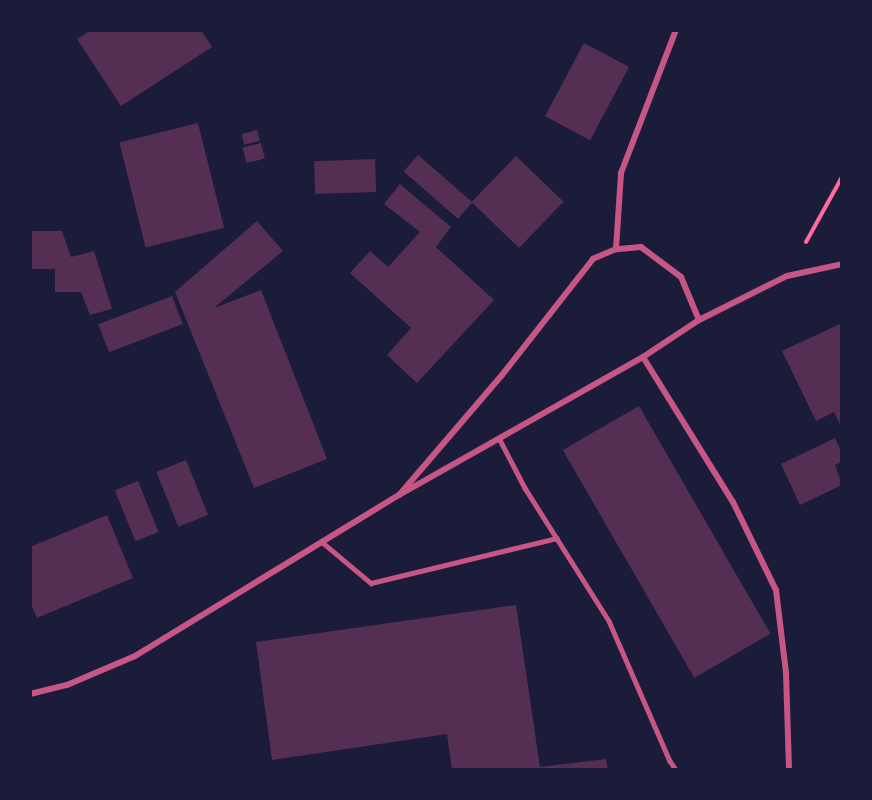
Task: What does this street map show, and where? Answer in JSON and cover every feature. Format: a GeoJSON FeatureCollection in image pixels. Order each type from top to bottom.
{"type":"FeatureCollection","features":[{"type":"Feature","properties":{"kind":"street"},"geometry":{"type":"LineString","coordinates":[[616,249],[621,173],[676,30]]}},
{"type":"Feature","properties":{"kind":"street"},"geometry":{"type":"LineString","coordinates":[[399,495],[502,375],[593,259],[616,249],[641,247],[681,277],[699,320]]}},
{"type":"Feature","properties":{"kind":"street"},"geometry":{"type":"LineString","coordinates":[[30,694],[67,685],[135,656],[399,495],[643,357],[699,320],[787,276],[842,264]]}},
{"type":"Feature","properties":{"kind":"street"},"geometry":{"type":"LineString","coordinates":[[643,357],[733,502],[776,590],[786,673],[789,770]]}},
{"type":"Feature","properties":{"kind":"lane"},"geometry":{"type":"LineString","coordinates":[[499,438],[556,538],[609,621],[676,770]]}},
{"type":"Feature","properties":{"kind":"lane"},"geometry":{"type":"LineString","coordinates":[[322,542],[371,584],[556,538]]}},
{"type":"Feature","properties":{"kind":"path"},"geometry":{"type":"LineString","coordinates":[[787,276],[842,177]]}},
{"type":"Feature","properties":{"kind":"building"},"geometry":{"type":"Polygon","coordinates":[[[91,30],[201,30],[212,47],[121,106],[77,39],[91,30]]]}},
{"type":"Feature","properties":{"kind":"building"},"geometry":{"type":"Polygon","coordinates":[[[584,43],[629,67],[590,140],[545,116],[584,43]]]}},
{"type":"Feature","properties":{"kind":"building"},"geometry":{"type":"Polygon","coordinates":[[[198,123],[224,228],[146,247],[119,143],[198,123]]]}},
{"type":"Feature","properties":{"kind":"building"},"geometry":{"type":"Polygon","coordinates":[[[257,130],[260,141],[244,145],[242,134],[257,130]]]}},
{"type":"Feature","properties":{"kind":"building"},"geometry":{"type":"Polygon","coordinates":[[[261,143],[265,159],[246,163],[243,148],[261,143]]]}},
{"type":"Feature","properties":{"kind":"building"},"geometry":{"type":"Polygon","coordinates":[[[418,155],[472,202],[458,219],[404,172],[418,155]]]}},
{"type":"Feature","properties":{"kind":"building"},"geometry":{"type":"Polygon","coordinates":[[[516,156],[563,202],[519,248],[472,202],[516,156]]]}},
{"type":"Feature","properties":{"kind":"building"},"geometry":{"type":"Polygon","coordinates":[[[375,159],[376,192],[315,194],[314,161],[375,159]]]}},
{"type":"Feature","properties":{"kind":"building"},"geometry":{"type":"Polygon","coordinates":[[[400,184],[451,227],[436,247],[494,300],[417,383],[387,355],[411,328],[350,273],[370,251],[388,267],[420,232],[384,204],[400,184]]]}},
{"type":"Feature","properties":{"kind":"building"},"geometry":{"type":"Polygon","coordinates":[[[257,221],[283,251],[214,308],[261,290],[327,459],[254,488],[175,292],[257,221]]]}},
{"type":"Feature","properties":{"kind":"building"},"geometry":{"type":"Polygon","coordinates":[[[30,231],[62,231],[71,257],[94,251],[112,309],[90,315],[81,292],[55,292],[55,269],[30,269],[30,231]]]}},
{"type":"Feature","properties":{"kind":"building"},"geometry":{"type":"Polygon","coordinates":[[[172,296],[183,324],[109,352],[98,324],[172,296]]]}},
{"type":"Feature","properties":{"kind":"building"},"geometry":{"type":"Polygon","coordinates":[[[842,323],[842,429],[834,412],[816,421],[782,351],[842,323]]]}},
{"type":"Feature","properties":{"kind":"building"},"geometry":{"type":"Polygon","coordinates":[[[639,406],[770,634],[694,678],[563,450],[639,406]]]}},
{"type":"Feature","properties":{"kind":"building"},"geometry":{"type":"Polygon","coordinates":[[[835,438],[842,453],[842,462],[835,465],[842,485],[800,505],[781,464],[835,438]]]}},
{"type":"Feature","properties":{"kind":"building"},"geometry":{"type":"Polygon","coordinates":[[[186,460],[208,515],[178,527],[156,472],[186,460]]]}},
{"type":"Feature","properties":{"kind":"building"},"geometry":{"type":"Polygon","coordinates":[[[138,481],[159,532],[135,541],[115,490],[138,481]]]}},
{"type":"Feature","properties":{"kind":"building"},"geometry":{"type":"Polygon","coordinates":[[[107,515],[133,578],[37,618],[30,602],[30,547],[107,515]]]}},
{"type":"Feature","properties":{"kind":"building"},"geometry":{"type":"Polygon","coordinates":[[[516,605],[540,767],[606,759],[608,770],[452,770],[447,734],[272,760],[256,642],[516,605]]]}}]}
